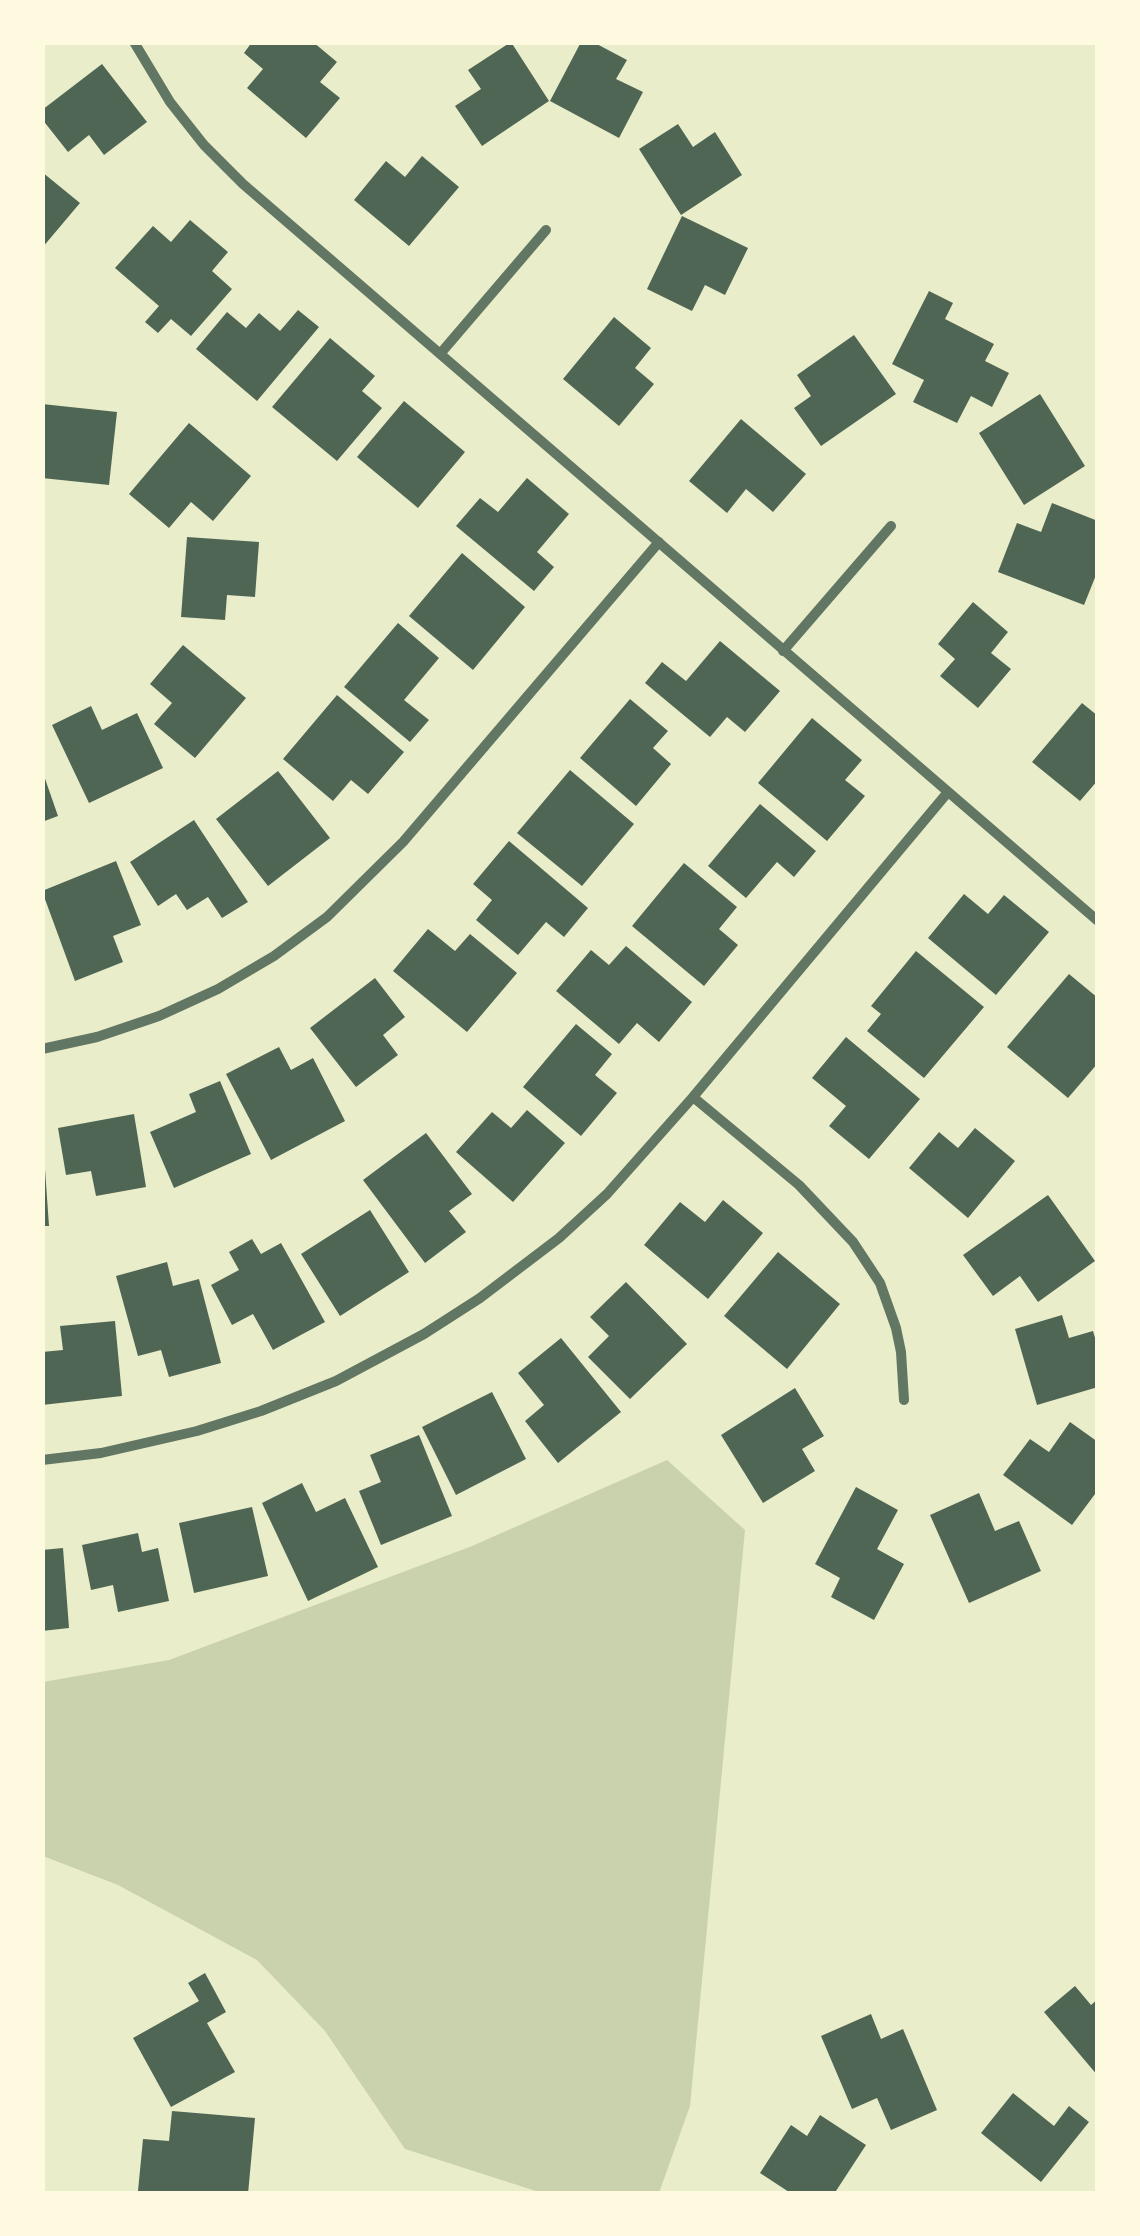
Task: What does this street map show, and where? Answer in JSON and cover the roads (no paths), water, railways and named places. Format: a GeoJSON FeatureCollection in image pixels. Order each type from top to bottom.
{"type":"FeatureCollection","features":[{"type":"Feature","properties":{"kind":"street"},"geometry":{"type":"LineString","coordinates":[[134,42],[170,102],[204,145],[243,184],[1098,921]]}},
{"type":"Feature","properties":{"kind":"street"},"geometry":{"type":"LineString","coordinates":[[440,354],[546,230]]}},
{"type":"Feature","properties":{"kind":"street"},"geometry":{"type":"LineString","coordinates":[[784,651],[891,526]]}},
{"type":"Feature","properties":{"kind":"street"},"geometry":{"type":"LineString","coordinates":[[42,1049],[97,1037],[159,1016],[218,989],[274,956],[326,916],[402,842],[659,542]]}},
{"type":"Feature","properties":{"kind":"street"},"geometry":{"type":"LineString","coordinates":[[42,1460],[101,1453],[198,1431],[261,1411],[336,1380],[424,1334],[480,1298],[559,1238],[608,1194],[948,792]]}},
{"type":"Feature","properties":{"kind":"street"},"geometry":{"type":"LineString","coordinates":[[693,1098],[800,1185],[853,1242],[880,1283],[896,1328],[902,1352],[904,1400]]}}]}
